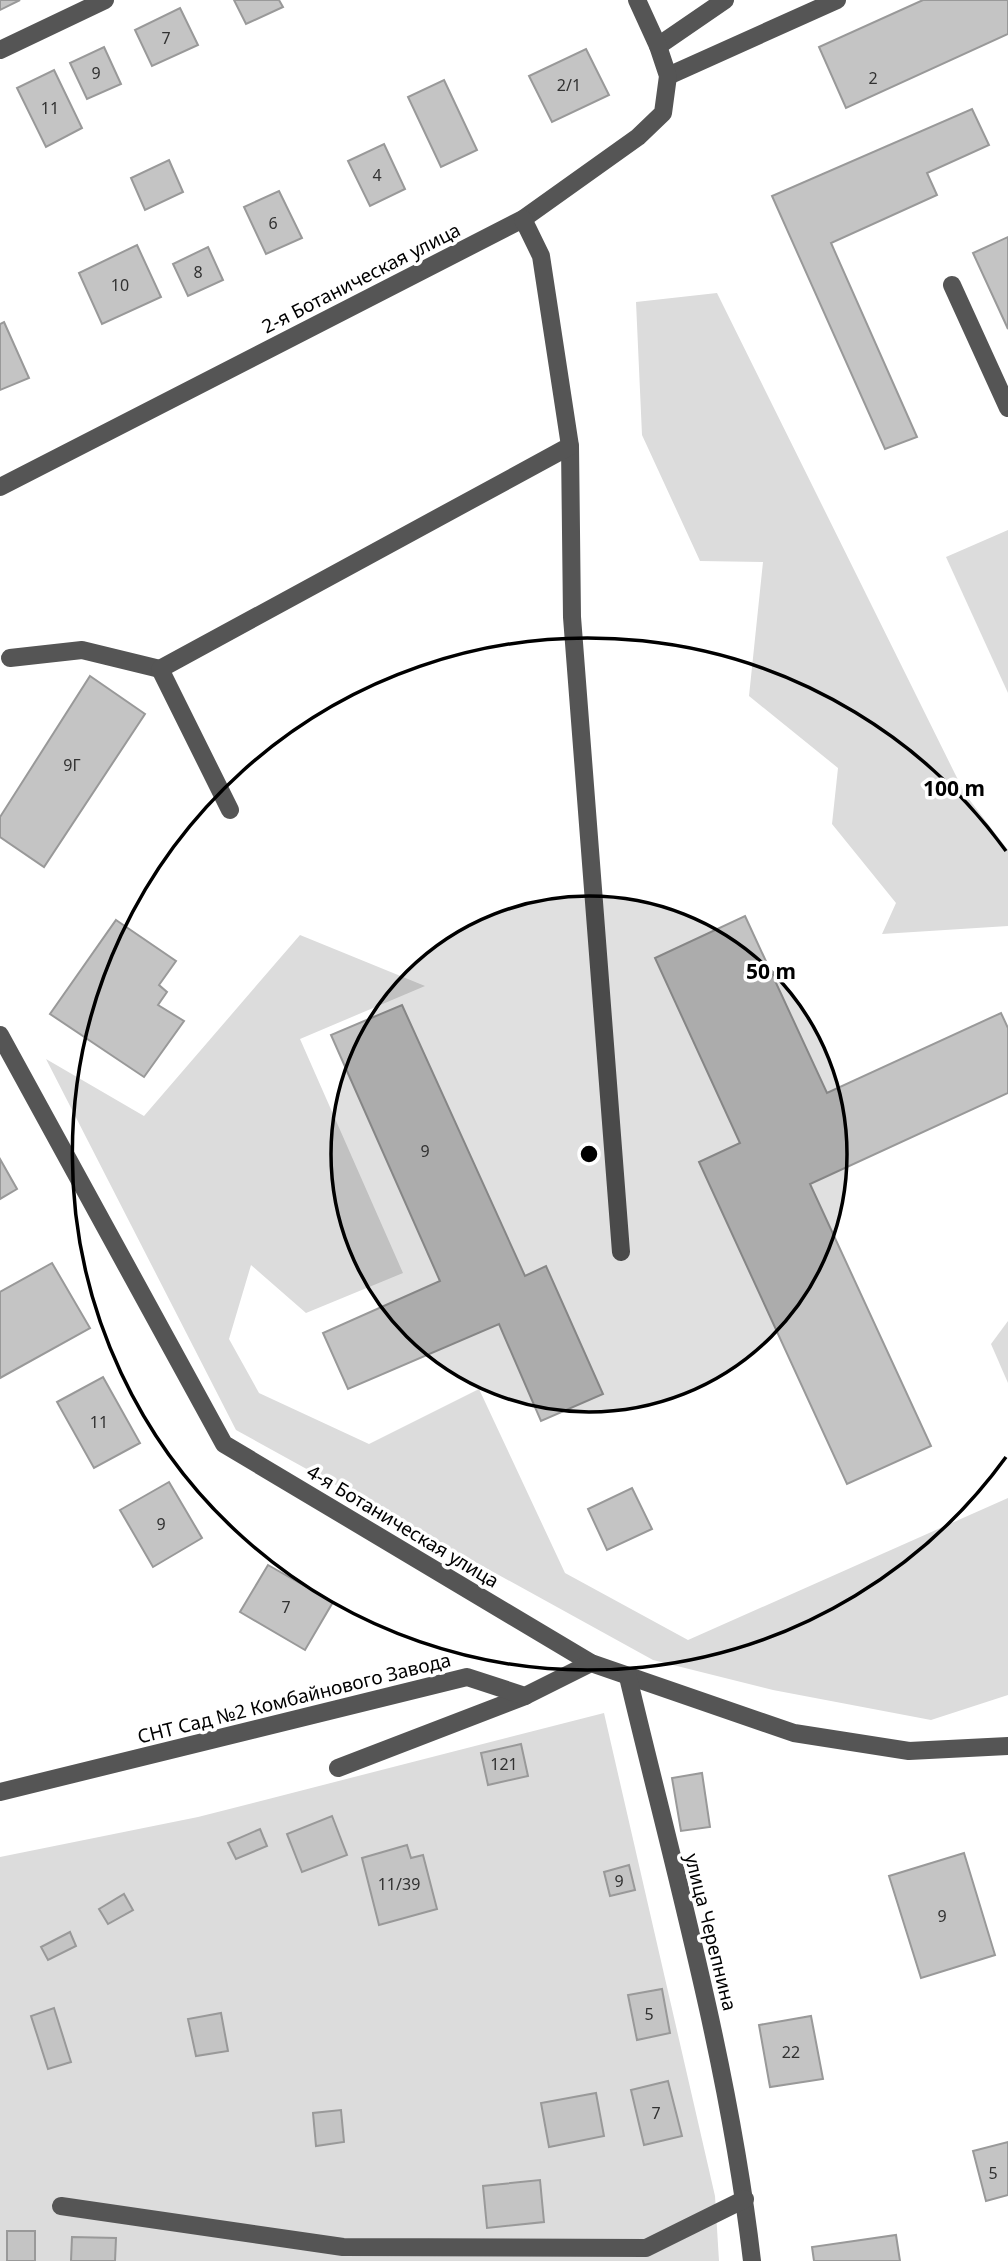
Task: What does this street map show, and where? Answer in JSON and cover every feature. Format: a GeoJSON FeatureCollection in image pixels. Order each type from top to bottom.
{"type":"FeatureCollection","features":[{"type":"Feature","properties":{"kind":"street"},"geometry":{"type":"LineString","coordinates":[[0,50],[104,0]]}},
{"type":"Feature","properties":{"kind":"street","name":"2-я Ботаническая улица"},"geometry":{"type":"LineString","coordinates":[[0,487],[523,219],[638,137],[663,113],[668,76],[637,0]]}},
{"type":"Feature","properties":{"kind":"street"},"geometry":{"type":"LineString","coordinates":[[658,46],[725,0]]}},
{"type":"Feature","properties":{"kind":"street"},"geometry":{"type":"LineString","coordinates":[[668,76],[837,0]]}},
{"type":"Feature","properties":{"kind":"street"},"geometry":{"type":"LineString","coordinates":[[523,219],[541,256],[570,446],[572,617],[621,1252]]}},
{"type":"Feature","properties":{"kind":"street"},"geometry":{"type":"LineString","coordinates":[[952,285],[1008,408]]}},
{"type":"Feature","properties":{"kind":"street"},"geometry":{"type":"LineString","coordinates":[[10,658],[82,650],[160,669],[570,446]]}},
{"type":"Feature","properties":{"kind":"street"},"geometry":{"type":"LineString","coordinates":[[160,669],[230,810]]}},
{"type":"Feature","properties":{"kind":"street","name":"4-я Ботаническая улица"},"geometry":{"type":"LineString","coordinates":[[0,1035],[224,1444],[591,1663],[794,1733],[909,1751],[1008,1746]]}},
{"type":"Feature","properties":{"kind":"street"},"geometry":{"type":"LineString","coordinates":[[338,1768],[525,1696],[591,1663]]}},
{"type":"Feature","properties":{"kind":"street","name":"СНТ Сад №2 Комбайнового Завода"},"geometry":{"type":"LineString","coordinates":[[0,1792],[467,1677],[525,1696]]}},
{"type":"Feature","properties":{"kind":"street","name":"улица Черепнина"},"geometry":{"type":"LineString","coordinates":[[628,1677],[716,2043],[745,2199],[752,2261]]}},
{"type":"Feature","properties":{"kind":"street"},"geometry":{"type":"LineString","coordinates":[[61,2206],[343,2247],[646,2248],[745,2199]]}},
{"type":"Feature","properties":{"kind":"shaded area"},"geometry":{"type":"Polygon","coordinates":[[[717,293],[965,794],[1008,850],[1008,926],[882,934],[896,903],[832,824],[838,768],[749,696],[763,562],[700,561],[642,435],[636,302],[717,293]]]}},
{"type":"Feature","properties":{"kind":"shaded area"},"geometry":{"type":"Polygon","coordinates":[[[1008,530],[1008,693],[946,557],[1008,530]]]}},
{"type":"Feature","properties":{"kind":"shaded area"},"geometry":{"type":"Polygon","coordinates":[[[300,935],[425,986],[300,1039],[403,1273],[306,1313],[251,1265],[229,1339],[259,1393],[369,1444],[479,1389],[565,1573],[688,1640],[1008,1498],[1008,1695],[931,1720],[773,1690],[653,1660],[236,1430],[46,1059],[144,1116],[300,935]]]}},
{"type":"Feature","properties":{"kind":"shaded area"},"geometry":{"type":"Polygon","coordinates":[[[1008,1321],[1008,1383],[991,1344],[1008,1321]]]}},
{"type":"Feature","properties":{"kind":"shaded area"},"geometry":{"type":"Polygon","coordinates":[[[604,1713],[715,2196],[719,2261],[0,2261],[0,1857],[198,1817],[604,1713]]]}},
{"type":"Feature","properties":{"kind":"building"},"geometry":{"type":"Polygon","coordinates":[[[0,0],[20,0],[0,10],[0,0]]]}},
{"type":"Feature","properties":{"kind":"building"},"geometry":{"type":"Polygon","coordinates":[[[234,0],[279,0],[283,7],[246,24],[234,0]]]}},
{"type":"Feature","properties":{"kind":"building"},"geometry":{"type":"Polygon","coordinates":[[[923,0],[1008,0],[1008,34],[846,108],[819,47],[923,0]]]}},
{"type":"Feature","properties":{"kind":"building"},"geometry":{"type":"Polygon","coordinates":[[[180,8],[198,45],[152,66],[135,30],[180,8]]]}},
{"type":"Feature","properties":{"kind":"building"},"geometry":{"type":"Polygon","coordinates":[[[104,47],[121,84],[87,99],[70,63],[104,47]]]}},
{"type":"Feature","properties":{"kind":"building"},"geometry":{"type":"Polygon","coordinates":[[[586,49],[609,95],[552,122],[529,76],[586,49]]]}},
{"type":"Feature","properties":{"kind":"building"},"geometry":{"type":"Polygon","coordinates":[[[54,70],[82,128],[46,147],[17,88],[54,70]]]}},
{"type":"Feature","properties":{"kind":"building"},"geometry":{"type":"Polygon","coordinates":[[[444,80],[477,150],[441,167],[408,97],[444,80]]]}},
{"type":"Feature","properties":{"kind":"building"},"geometry":{"type":"Polygon","coordinates":[[[972,109],[989,145],[927,173],[937,195],[831,243],[917,437],[885,449],[772,196],[972,109]]]}},
{"type":"Feature","properties":{"kind":"building"},"geometry":{"type":"Polygon","coordinates":[[[384,144],[405,189],[370,206],[348,161],[384,144]]]}},
{"type":"Feature","properties":{"kind":"building"},"geometry":{"type":"Polygon","coordinates":[[[169,160],[183,192],[145,210],[131,178],[169,160]]]}},
{"type":"Feature","properties":{"kind":"building"},"geometry":{"type":"Polygon","coordinates":[[[279,191],[302,238],[266,254],[244,207],[279,191]]]}},
{"type":"Feature","properties":{"kind":"building"},"geometry":{"type":"Polygon","coordinates":[[[1008,237],[1008,329],[973,253],[1008,237]]]}},
{"type":"Feature","properties":{"kind":"building"},"geometry":{"type":"Polygon","coordinates":[[[137,245],[161,297],[102,324],[79,273],[137,245]]]}},
{"type":"Feature","properties":{"kind":"building"},"geometry":{"type":"Polygon","coordinates":[[[208,247],[223,280],[188,296],[173,264],[208,247]]]}},
{"type":"Feature","properties":{"kind":"building"},"geometry":{"type":"Polygon","coordinates":[[[4,322],[29,378],[0,390],[0,324],[4,322]]]}},
{"type":"Feature","properties":{"kind":"building"},"geometry":{"type":"Polygon","coordinates":[[[90,676],[145,714],[44,867],[0,837],[0,817],[90,676]]]}},
{"type":"Feature","properties":{"kind":"building"},"geometry":{"type":"Polygon","coordinates":[[[745,916],[827,1093],[1001,1013],[1008,1028],[1008,1093],[810,1184],[931,1446],[847,1484],[699,1162],[740,1143],[655,958],[745,916]]]}},
{"type":"Feature","properties":{"kind":"building"},"geometry":{"type":"Polygon","coordinates":[[[116,920],[176,961],[159,985],[167,992],[158,1005],[184,1021],[144,1077],[50,1014],[116,920]]]}},
{"type":"Feature","properties":{"kind":"building"},"geometry":{"type":"Polygon","coordinates":[[[402,1005],[525,1276],[546,1266],[603,1394],[541,1421],[499,1324],[348,1389],[323,1333],[440,1281],[331,1035],[402,1005]]]}},
{"type":"Feature","properties":{"kind":"building"},"geometry":{"type":"Polygon","coordinates":[[[0,1159],[17,1189],[0,1199],[0,1159]]]}},
{"type":"Feature","properties":{"kind":"building"},"geometry":{"type":"Polygon","coordinates":[[[52,1263],[90,1328],[0,1378],[0,1292],[52,1263]]]}},
{"type":"Feature","properties":{"kind":"building"},"geometry":{"type":"Polygon","coordinates":[[[103,1377],[140,1443],[94,1468],[57,1402],[103,1377]]]}},
{"type":"Feature","properties":{"kind":"building"},"geometry":{"type":"Polygon","coordinates":[[[169,1482],[202,1538],[153,1567],[120,1510],[169,1482]]]}},
{"type":"Feature","properties":{"kind":"building"},"geometry":{"type":"Polygon","coordinates":[[[632,1488],[652,1529],[607,1550],[588,1509],[632,1488]]]}},
{"type":"Feature","properties":{"kind":"building"},"geometry":{"type":"Polygon","coordinates":[[[268,1565],[333,1602],[305,1650],[240,1612],[268,1565]]]}},
{"type":"Feature","properties":{"kind":"building"},"geometry":{"type":"Polygon","coordinates":[[[521,1744],[528,1776],[488,1785],[481,1753],[521,1744]]]}},
{"type":"Feature","properties":{"kind":"building"},"geometry":{"type":"Polygon","coordinates":[[[702,1773],[710,1827],[681,1831],[672,1778],[702,1773]]]}},
{"type":"Feature","properties":{"kind":"building"},"geometry":{"type":"Polygon","coordinates":[[[332,1816],[347,1855],[302,1872],[287,1834],[332,1816]]]}},
{"type":"Feature","properties":{"kind":"building"},"geometry":{"type":"Polygon","coordinates":[[[260,1829],[267,1846],[236,1859],[228,1843],[260,1829]]]}},
{"type":"Feature","properties":{"kind":"building"},"geometry":{"type":"Polygon","coordinates":[[[407,1845],[411,1858],[423,1855],[437,1909],[379,1925],[362,1858],[407,1845]]]}},
{"type":"Feature","properties":{"kind":"building"},"geometry":{"type":"Polygon","coordinates":[[[964,1853],[995,1955],[921,1978],[889,1876],[964,1853]]]}},
{"type":"Feature","properties":{"kind":"building"},"geometry":{"type":"Polygon","coordinates":[[[629,1865],[635,1890],[610,1896],[604,1872],[629,1865]]]}},
{"type":"Feature","properties":{"kind":"building"},"geometry":{"type":"Polygon","coordinates":[[[124,1894],[133,1910],[108,1924],[99,1909],[124,1894]]]}},
{"type":"Feature","properties":{"kind":"building"},"geometry":{"type":"Polygon","coordinates":[[[70,1932],[76,1946],[48,1960],[41,1947],[70,1932]]]}},
{"type":"Feature","properties":{"kind":"building"},"geometry":{"type":"Polygon","coordinates":[[[662,1989],[670,2033],[637,2040],[628,1995],[662,1989]]]}},
{"type":"Feature","properties":{"kind":"building"},"geometry":{"type":"Polygon","coordinates":[[[54,2008],[71,2062],[48,2069],[31,2016],[54,2008]]]}},
{"type":"Feature","properties":{"kind":"building"},"geometry":{"type":"Polygon","coordinates":[[[221,2013],[228,2051],[196,2056],[188,2019],[221,2013]]]}},
{"type":"Feature","properties":{"kind":"building"},"geometry":{"type":"Polygon","coordinates":[[[811,2016],[823,2079],[770,2087],[759,2025],[811,2016]]]}},
{"type":"Feature","properties":{"kind":"building"},"geometry":{"type":"Polygon","coordinates":[[[668,2081],[682,2136],[644,2145],[631,2090],[668,2081]]]}},
{"type":"Feature","properties":{"kind":"building"},"geometry":{"type":"Polygon","coordinates":[[[596,2093],[604,2136],[549,2147],[541,2103],[596,2093]]]}},
{"type":"Feature","properties":{"kind":"building"},"geometry":{"type":"Polygon","coordinates":[[[341,2110],[344,2142],[316,2146],[313,2113],[341,2110]]]}},
{"type":"Feature","properties":{"kind":"building"},"geometry":{"type":"Polygon","coordinates":[[[1008,2142],[1008,2195],[986,2201],[973,2151],[1008,2142]]]}},
{"type":"Feature","properties":{"kind":"building"},"geometry":{"type":"Polygon","coordinates":[[[540,2180],[544,2222],[487,2228],[483,2186],[540,2180]]]}},
{"type":"Feature","properties":{"kind":"building"},"geometry":{"type":"Polygon","coordinates":[[[7,2231],[35,2231],[35,2261],[7,2261],[7,2231]]]}},
{"type":"Feature","properties":{"kind":"building"},"geometry":{"type":"Polygon","coordinates":[[[896,2235],[900,2261],[814,2261],[812,2247],[896,2235]]]}},
{"type":"Feature","properties":{"kind":"building"},"geometry":{"type":"Polygon","coordinates":[[[72,2237],[116,2238],[115,2261],[71,2261],[72,2237]]]}}]}
